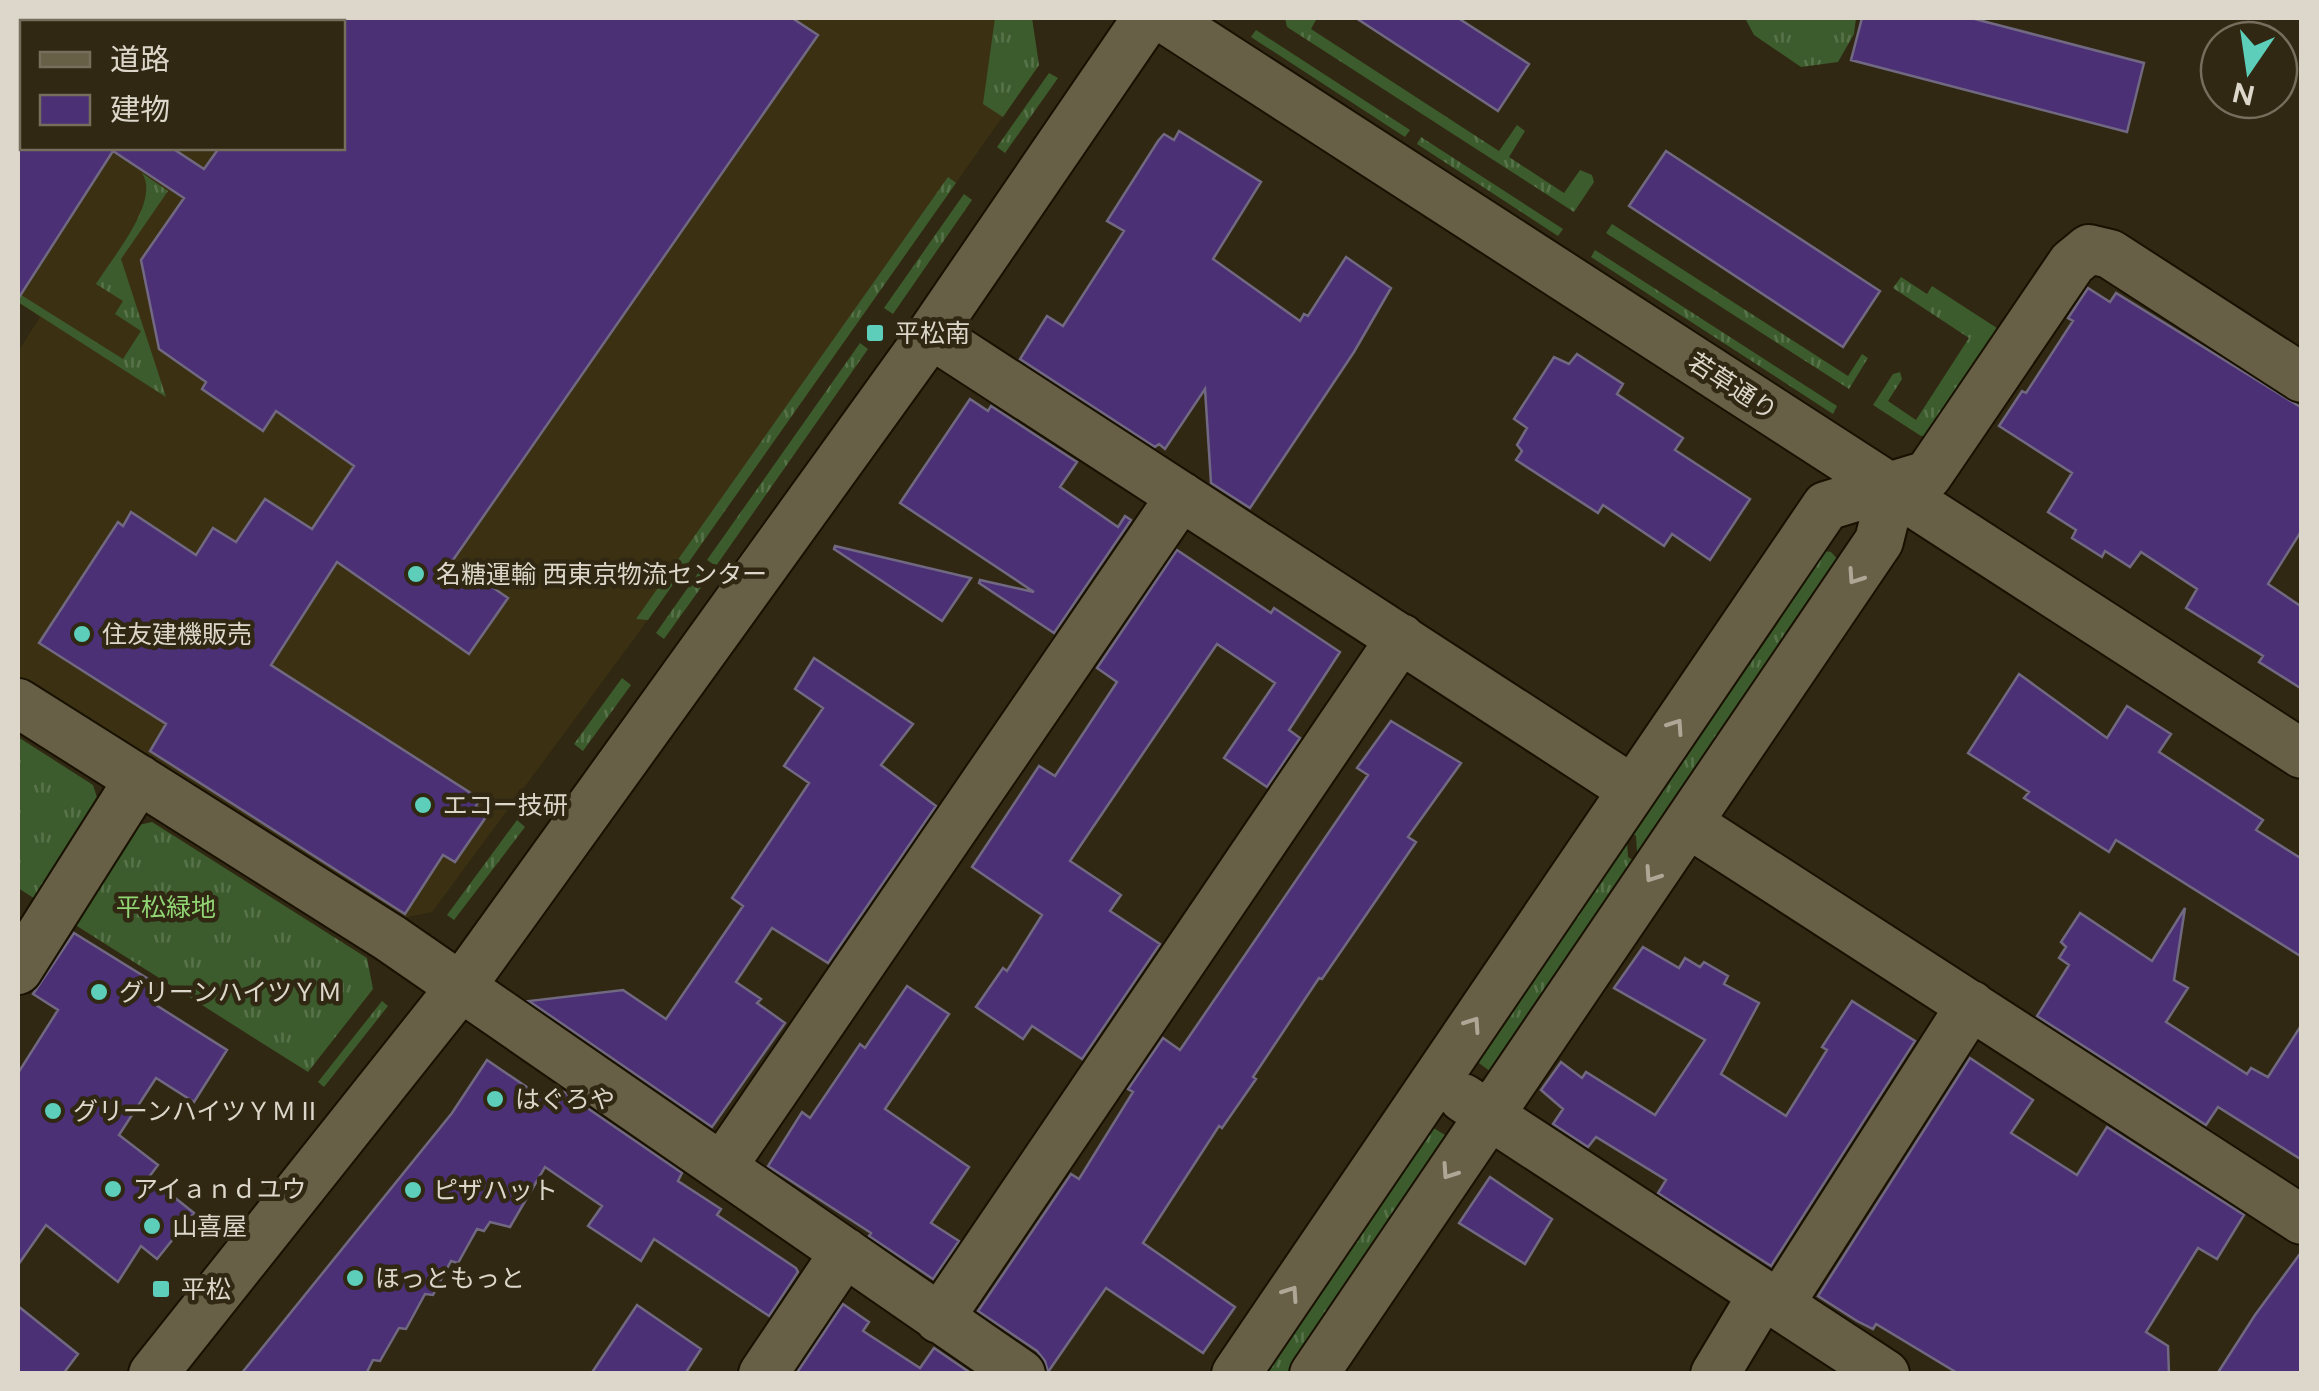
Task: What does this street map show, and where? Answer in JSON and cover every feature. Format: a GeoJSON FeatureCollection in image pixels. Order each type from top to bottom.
{"type":"FeatureCollection","features":[{"type":"Feature","properties":{"kind":"street"},"geometry":{"type":"LineString","coordinates":[[153,1374],[460,988],[931,334],[1147,18]]}},
{"type":"Feature","properties":{"kind":"street","name":"若草通り"},"geometry":{"type":"LineString","coordinates":[[1164,18],[2302,754]]}},
{"type":"Feature","properties":{"kind":"street"},"geometry":{"type":"LineString","coordinates":[[1236,1374],[1826,506],[1928,475],[2072,264],[2089,249],[2110,254],[2302,378]]}},
{"type":"Feature","properties":{"kind":"street"},"geometry":{"type":"LineString","coordinates":[[931,334],[1633,790]]}},
{"type":"Feature","properties":{"kind":"street"},"geometry":{"type":"LineString","coordinates":[[1314,1374],[1879,541],[1892,488]]}},
{"type":"Feature","properties":{"kind":"street"},"geometry":{"type":"LineString","coordinates":[[722,1167],[1181,496]]}},
{"type":"Feature","properties":{"kind":"street"},"geometry":{"type":"LineString","coordinates":[[939,1319],[1402,638]]}},
{"type":"Feature","properties":{"kind":"street"},"geometry":{"type":"LineString","coordinates":[[18,703],[390,938],[1022,1374]]}},
{"type":"Feature","properties":{"kind":"street"},"geometry":{"type":"LineString","coordinates":[[18,970],[139,779]]}},
{"type":"Feature","properties":{"kind":"street"},"geometry":{"type":"LineString","coordinates":[[1688,824],[2302,1220]]}},
{"type":"Feature","properties":{"kind":"street"},"geometry":{"type":"LineString","coordinates":[[1714,1374],[1771,1299],[1971,1005]]}},
{"type":"Feature","properties":{"kind":"street"},"geometry":{"type":"LineString","coordinates":[[1435,1080],[1884,1374]]}},
{"type":"Feature","properties":{"kind":"street"},"geometry":{"type":"LineString","coordinates":[[763,1374],[845,1252]]}},
{"type":"Feature","properties":{"kind":"shaded area","name":"名糖運輸 西東京物流センター"},"geometry":{"type":"Polygon","coordinates":[[[18,18],[1032,18],[1039,65],[642,628],[432,912],[398,919],[18,677],[18,352],[40,317],[18,302],[18,18]]]}},
{"type":"Feature","properties":{"kind":"green space"},"geometry":{"type":"Polygon","coordinates":[[[995,18],[1032,18],[1039,65],[1003,117],[983,104],[995,18]]]}},
{"type":"Feature","properties":{"kind":"green space"},"geometry":{"type":"Polygon","coordinates":[[[1285,18],[1317,18],[1311,29],[1499,151],[1517,125],[1525,131],[1509,157],[1564,193],[1580,170],[1592,175],[1594,182],[1574,212],[1287,27],[1285,18]]]}},
{"type":"Feature","properties":{"kind":"green space"},"geometry":{"type":"Polygon","coordinates":[[[1745,18],[1856,18],[1854,34],[1838,62],[1801,67],[1754,35],[1745,18]]]}},
{"type":"Feature","properties":{"kind":"green space"},"geometry":{"type":"Polygon","coordinates":[[[1256,30],[1410,130],[1405,137],[1251,37],[1256,30]]]}},
{"type":"Feature","properties":{"kind":"green space"},"geometry":{"type":"Polygon","coordinates":[[[1049,73],[1058,78],[1005,153],[997,147],[1049,73]]]}},
{"type":"Feature","properties":{"kind":"green space"},"geometry":{"type":"Polygon","coordinates":[[[1421,137],[1563,229],[1558,236],[1417,144],[1421,137]]]}},
{"type":"Feature","properties":{"kind":"green space"},"geometry":{"type":"Polygon","coordinates":[[[142,173],[168,191],[121,259],[166,397],[18,302],[18,293],[123,359],[141,331],[115,314],[123,301],[96,284],[140,214],[146,185],[142,173]]]}},
{"type":"Feature","properties":{"kind":"green space"},"geometry":{"type":"Polygon","coordinates":[[[948,177],[956,183],[648,620],[636,619],[948,177]]]}},
{"type":"Feature","properties":{"kind":"green space"},"geometry":{"type":"Polygon","coordinates":[[[964,194],[972,200],[893,314],[884,308],[964,194]]]}},
{"type":"Feature","properties":{"kind":"green space"},"geometry":{"type":"Polygon","coordinates":[[[1612,224],[1848,376],[1862,354],[1868,358],[1849,389],[1606,233],[1612,224]]]}},
{"type":"Feature","properties":{"kind":"green space"},"geometry":{"type":"Polygon","coordinates":[[[1595,250],[1837,406],[1833,414],[1591,257],[1595,250]]]}},
{"type":"Feature","properties":{"kind":"green space"},"geometry":{"type":"Polygon","coordinates":[[[1901,277],[1927,294],[1932,286],[2003,332],[1936,434],[1921,436],[1873,405],[1893,374],[1900,372],[1902,379],[1888,401],[1916,420],[1969,338],[1893,288],[1901,277]]]}},
{"type":"Feature","properties":{"kind":"green space"},"geometry":{"type":"Polygon","coordinates":[[[860,343],[868,349],[716,566],[707,560],[860,343]]]}},
{"type":"Feature","properties":{"kind":"green space"},"geometry":{"type":"Polygon","coordinates":[[[1819,550],[1831,552],[1839,561],[1655,849],[1637,852],[1636,836],[1623,827],[1819,550]]]}},
{"type":"Feature","properties":{"kind":"green space"},"geometry":{"type":"Polygon","coordinates":[[[701,569],[710,575],[664,639],[656,633],[701,569]]]}},
{"type":"Feature","properties":{"kind":"green space"},"geometry":{"type":"Polygon","coordinates":[[[622,678],[631,685],[583,751],[574,744],[622,678]]]}},
{"type":"Feature","properties":{"kind":"green space","name":"平松緑地"},"geometry":{"type":"Polygon","coordinates":[[[18,737],[93,785],[100,807],[40,902],[18,888],[18,737]]]}},
{"type":"Feature","properties":{"kind":"green space"},"geometry":{"type":"Polygon","coordinates":[[[517,820],[525,827],[454,920],[447,915],[517,820]]]}},
{"type":"Feature","properties":{"kind":"green space","name":"平松緑地"},"geometry":{"type":"Polygon","coordinates":[[[152,822],[367,958],[373,989],[308,1072],[69,921],[130,827],[152,822]]]}},
{"type":"Feature","properties":{"kind":"green space"},"geometry":{"type":"Polygon","coordinates":[[[1627,842],[1628,857],[1643,867],[1491,1072],[1475,1060],[1610,846],[1627,842]]]}},
{"type":"Feature","properties":{"kind":"green space"},"geometry":{"type":"Polygon","coordinates":[[[382,1001],[388,1006],[324,1087],[318,1082],[382,1001]]]}},
{"type":"Feature","properties":{"kind":"green space"},"geometry":{"type":"Polygon","coordinates":[[[1432,1127],[1445,1135],[1448,1142],[1296,1373],[1251,1374],[1425,1128],[1432,1127]]]}},
{"type":"Feature","properties":{"kind":"building"},"geometry":{"type":"Polygon","coordinates":[[[792,18],[818,35],[453,560],[508,598],[469,654],[337,562],[271,665],[480,799],[476,806],[488,814],[455,862],[443,855],[405,914],[150,751],[166,724],[39,643],[118,522],[123,526],[131,512],[196,555],[213,528],[236,542],[265,499],[312,529],[354,466],[276,411],[263,431],[202,389],[206,382],[159,349],[141,260],[184,198],[113,151],[18,299],[18,132],[20,150],[175,150],[204,169],[218,150],[345,150],[342,20],[792,18]]]}},
{"type":"Feature","properties":{"kind":"building"},"geometry":{"type":"Polygon","coordinates":[[[1356,18],[1458,18],[1529,64],[1498,111],[1356,18]]]}},
{"type":"Feature","properties":{"kind":"building"},"geometry":{"type":"Polygon","coordinates":[[[1862,18],[1971,18],[2144,63],[2127,132],[1851,60],[1862,18]]]}},
{"type":"Feature","properties":{"kind":"building"},"geometry":{"type":"Polygon","coordinates":[[[1179,131],[1261,182],[1213,259],[1300,321],[1304,314],[1308,316],[1346,257],[1391,288],[1354,352],[1250,508],[1211,483],[1205,389],[1165,449],[1159,444],[1155,447],[1020,359],[1047,316],[1063,326],[1124,231],[1107,221],[1158,141],[1164,134],[1174,140],[1179,131]]]}},
{"type":"Feature","properties":{"kind":"building"},"geometry":{"type":"Polygon","coordinates":[[[1666,151],[1880,291],[1843,347],[1629,206],[1666,151]]]}},
{"type":"Feature","properties":{"kind":"building"},"geometry":{"type":"Polygon","coordinates":[[[2088,288],[2110,302],[2116,293],[2302,408],[2302,530],[2268,584],[2302,607],[2302,689],[2259,662],[2263,656],[2186,608],[2197,589],[2141,552],[2130,567],[2105,551],[2102,557],[2072,538],[2076,530],[2048,512],[2072,473],[1999,426],[2022,391],[2026,393],[2073,321],[2068,318],[2088,288]]]}},
{"type":"Feature","properties":{"kind":"building"},"geometry":{"type":"Polygon","coordinates":[[[1577,354],[1623,384],[1617,394],[1683,438],[1675,450],[1750,499],[1710,560],[1672,534],[1664,546],[1603,505],[1598,513],[1516,460],[1522,451],[1517,445],[1527,428],[1514,419],[1554,357],[1569,364],[1577,354]]]}},
{"type":"Feature","properties":{"kind":"building"},"geometry":{"type":"Polygon","coordinates":[[[970,399],[988,411],[991,406],[1077,462],[1060,487],[1118,527],[1125,516],[1131,520],[1054,633],[979,583],[980,580],[1034,592],[900,503],[970,399]]]}},
{"type":"Feature","properties":{"kind":"building"},"geometry":{"type":"Polygon","coordinates":[[[835,546],[971,578],[942,621],[834,549],[835,546]]]}},
{"type":"Feature","properties":{"kind":"building"},"geometry":{"type":"Polygon","coordinates":[[[1177,550],[1271,613],[1274,608],[1340,652],[1289,730],[1300,738],[1267,787],[1224,758],[1275,683],[1217,644],[1070,861],[1121,895],[1110,911],[1160,944],[1082,1059],[1032,1026],[1023,1039],[976,1007],[1003,968],[1007,971],[1042,915],[972,867],[1039,766],[1055,776],[1117,682],[1097,668],[1177,550]]]}},
{"type":"Feature","properties":{"kind":"building"},"geometry":{"type":"Polygon","coordinates":[[[814,658],[913,724],[881,765],[936,806],[828,963],[772,928],[736,982],[761,999],[757,1003],[785,1023],[712,1127],[529,1001],[623,990],[666,1019],[743,906],[732,898],[809,783],[784,766],[823,708],[795,689],[814,658]]]}},
{"type":"Feature","properties":{"kind":"building"},"geometry":{"type":"Polygon","coordinates":[[[2019,674],[2107,738],[2127,706],[2171,734],[2159,752],[2263,820],[2256,830],[2302,859],[2302,957],[2116,840],[2109,852],[2024,798],[2029,792],[1968,753],[2019,674]]]}},
{"type":"Feature","properties":{"kind":"building"},"geometry":{"type":"Polygon","coordinates":[[[1391,721],[1461,763],[1408,837],[1416,842],[1322,979],[1319,978],[1253,1077],[1256,1079],[1222,1128],[1219,1126],[1143,1243],[1235,1307],[1203,1353],[1106,1288],[1048,1372],[1037,1351],[978,1311],[1071,1174],[1079,1179],[1133,1092],[1128,1089],[1163,1038],[1180,1050],[1368,775],[1357,768],[1391,721]]]}},
{"type":"Feature","properties":{"kind":"building"},"geometry":{"type":"Polygon","coordinates":[[[2185,908],[2174,980],[2188,988],[2166,1022],[2247,1074],[2251,1068],[2268,1077],[2302,1024],[2302,1160],[2218,1107],[2206,1125],[2037,1016],[2069,965],[2059,958],[2066,947],[2061,942],[2080,913],[2152,961],[2185,908]]]}},
{"type":"Feature","properties":{"kind":"building"},"geometry":{"type":"Polygon","coordinates":[[[74,933],[166,990],[156,1005],[227,1050],[194,1102],[156,1078],[119,1135],[158,1165],[149,1177],[194,1213],[157,1259],[141,1246],[118,1282],[46,1225],[18,1265],[18,1073],[58,1010],[33,994],[74,933]]]}},
{"type":"Feature","properties":{"kind":"building"},"geometry":{"type":"Polygon","coordinates":[[[1643,947],[1679,968],[1685,958],[1700,967],[1704,962],[1728,976],[1724,984],[1759,1003],[1721,1074],[1786,1116],[1827,1050],[1822,1047],[1852,1001],[1915,1041],[1771,1266],[1658,1193],[1666,1180],[1596,1137],[1588,1147],[1553,1124],[1563,1109],[1541,1090],[1561,1062],[1582,1078],[1586,1072],[1655,1115],[1705,1040],[1614,988],[1643,947]]]}},
{"type":"Feature","properties":{"kind":"building"},"geometry":{"type":"Polygon","coordinates":[[[907,986],[949,1014],[885,1109],[969,1167],[931,1223],[959,1241],[933,1279],[768,1166],[802,1112],[810,1118],[860,1044],[865,1048],[907,986]]]}},
{"type":"Feature","properties":{"kind":"building"},"geometry":{"type":"Polygon","coordinates":[[[1970,1058],[2033,1100],[2011,1133],[2077,1175],[2107,1127],[2244,1215],[2217,1259],[2198,1248],[2146,1332],[2168,1346],[2169,1374],[1959,1374],[1876,1324],[1873,1329],[1818,1296],[1970,1058]]]}},
{"type":"Feature","properties":{"kind":"building"},"geometry":{"type":"Polygon","coordinates":[[[487,1060],[556,1107],[564,1092],[682,1173],[678,1181],[721,1209],[717,1215],[796,1268],[798,1272],[769,1316],[654,1239],[641,1261],[588,1226],[602,1206],[545,1167],[510,1227],[490,1222],[484,1231],[477,1229],[458,1263],[451,1261],[433,1295],[425,1294],[406,1329],[399,1328],[380,1361],[373,1360],[366,1374],[241,1374],[452,1113],[487,1060]]]}},
{"type":"Feature","properties":{"kind":"building"},"geometry":{"type":"Polygon","coordinates":[[[1490,1177],[1552,1219],[1525,1264],[1459,1223],[1490,1177]]]}},
{"type":"Feature","properties":{"kind":"building"},"geometry":{"type":"Polygon","coordinates":[[[2302,1251],[2302,1374],[2217,1374],[2255,1315],[2302,1251]]]}},
{"type":"Feature","properties":{"kind":"building"},"geometry":{"type":"Polygon","coordinates":[[[843,1304],[869,1322],[863,1331],[920,1368],[934,1348],[972,1374],[796,1374],[843,1304]]]}},
{"type":"Feature","properties":{"kind":"building"},"geometry":{"type":"Polygon","coordinates":[[[637,1305],[701,1349],[685,1374],[591,1374],[637,1305]]]}},
{"type":"Feature","properties":{"kind":"building"},"geometry":{"type":"Polygon","coordinates":[[[18,1306],[78,1354],[63,1374],[18,1374],[18,1306]]]}},
{"type":"Feature","properties":{"kind":"place","name":"平松南"},"geometry":{"type":"Point","coordinates":[875,333]}},
{"type":"Feature","properties":{"kind":"place","name":"名糖運輸 西東京物流センター"},"geometry":{"type":"Point","coordinates":[416,574]}},
{"type":"Feature","properties":{"kind":"place","name":"住友建機販売"},"geometry":{"type":"Point","coordinates":[82,634]}},
{"type":"Feature","properties":{"kind":"place","name":"エコー技研"},"geometry":{"type":"Point","coordinates":[423,805]}},
{"type":"Feature","properties":{"kind":"place","name":"グリーンハイツＹＭ"},"geometry":{"type":"Point","coordinates":[99,992]}},
{"type":"Feature","properties":{"kind":"place","name":"はぐろや"},"geometry":{"type":"Point","coordinates":[495,1099]}},
{"type":"Feature","properties":{"kind":"place","name":"グリーンハイツＹＭⅡ"},"geometry":{"type":"Point","coordinates":[53,1111]}},
{"type":"Feature","properties":{"kind":"place","name":"アイａｎｄユウ"},"geometry":{"type":"Point","coordinates":[113,1189]}},
{"type":"Feature","properties":{"kind":"place","name":"ピザハット"},"geometry":{"type":"Point","coordinates":[413,1190]}},
{"type":"Feature","properties":{"kind":"place","name":"山喜屋"},"geometry":{"type":"Point","coordinates":[152,1226]}},
{"type":"Feature","properties":{"kind":"place","name":"ほっともっと"},"geometry":{"type":"Point","coordinates":[355,1278]}},
{"type":"Feature","properties":{"kind":"place","name":"平松"},"geometry":{"type":"Point","coordinates":[161,1289]}}]}
